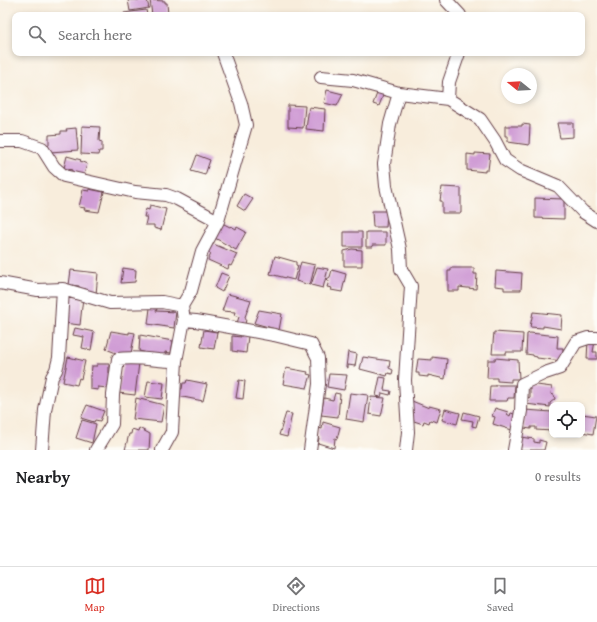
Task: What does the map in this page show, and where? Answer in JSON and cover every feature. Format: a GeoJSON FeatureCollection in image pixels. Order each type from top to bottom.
{"type":"FeatureCollection","features":[{"type":"Feature","properties":{"kind":"street"},"geometry":{"type":"LineString","coordinates":[[446,0],[457,12]]}},
{"type":"Feature","properties":{"kind":"street"},"geometry":{"type":"LineString","coordinates":[[162,450],[172,432],[176,361],[184,320],[182,306],[191,290],[202,251],[218,221],[246,125],[241,103],[224,56]]}},
{"type":"Feature","properties":{"kind":"street"},"geometry":{"type":"LineString","coordinates":[[448,99],[449,82],[458,56]]}},
{"type":"Feature","properties":{"kind":"street"},"geometry":{"type":"LineString","coordinates":[[321,77],[353,80],[399,92],[448,99],[480,119],[495,141],[505,160],[520,170],[558,186],[583,212],[597,221]]}},
{"type":"Feature","properties":{"kind":"street"},"geometry":{"type":"LineString","coordinates":[[399,92],[390,124],[384,164],[386,186],[400,249],[401,269],[411,286],[405,380],[408,432],[406,450]]}},
{"type":"Feature","properties":{"kind":"street"},"geometry":{"type":"LineString","coordinates":[[0,140],[22,141],[42,148],[54,167],[64,176],[135,192],[166,195],[177,199],[218,221]]}},
{"type":"Feature","properties":{"kind":"street"},"geometry":{"type":"LineString","coordinates":[[0,283],[38,290],[62,290],[110,303],[162,302],[182,306]]}},
{"type":"Feature","properties":{"kind":"street"},"geometry":{"type":"LineString","coordinates":[[42,450],[45,410],[52,377],[56,370],[59,358],[62,290]]}},
{"type":"Feature","properties":{"kind":"street"},"geometry":{"type":"LineString","coordinates":[[184,320],[274,335],[311,344],[318,358],[320,384],[310,450]]}},
{"type":"Feature","properties":{"kind":"street"},"geometry":{"type":"LineString","coordinates":[[514,450],[521,411],[522,384],[545,373],[560,368],[576,342],[588,338],[597,338]]}},
{"type":"Feature","properties":{"kind":"street"},"geometry":{"type":"LineString","coordinates":[[96,450],[112,424],[113,395],[118,359],[132,357],[159,361],[176,361]]}},
{"type":"Feature","properties":{"kind":"building"},"geometry":{"type":"Polygon","coordinates":[[[128,0],[147,0],[149,8],[130,11],[128,0]]]}},
{"type":"Feature","properties":{"kind":"building"},"geometry":{"type":"Polygon","coordinates":[[[150,0],[165,1],[165,3],[167,3],[168,12],[152,12],[150,0]]]}},
{"type":"Feature","properties":{"kind":"building"},"geometry":{"type":"Polygon","coordinates":[[[146,10],[146,12],[131,12],[146,10]]]}},
{"type":"Feature","properties":{"kind":"building"},"geometry":{"type":"Polygon","coordinates":[[[379,88],[385,90],[379,106],[373,104],[379,88]]]}},
{"type":"Feature","properties":{"kind":"building"},"geometry":{"type":"Polygon","coordinates":[[[327,90],[343,94],[337,106],[324,103],[327,90]]]}},
{"type":"Feature","properties":{"kind":"building"},"geometry":{"type":"Polygon","coordinates":[[[288,105],[305,106],[303,128],[288,127],[288,105]]]}},
{"type":"Feature","properties":{"kind":"building"},"geometry":{"type":"Polygon","coordinates":[[[309,107],[325,109],[324,131],[306,129],[309,107]]]}},
{"type":"Feature","properties":{"kind":"building"},"geometry":{"type":"Polygon","coordinates":[[[557,123],[573,123],[573,137],[560,138],[557,123]]]}},
{"type":"Feature","properties":{"kind":"building"},"geometry":{"type":"Polygon","coordinates":[[[522,124],[530,125],[529,145],[508,142],[508,136],[505,136],[505,126],[522,126],[522,124]]]}},
{"type":"Feature","properties":{"kind":"building"},"geometry":{"type":"Polygon","coordinates":[[[82,126],[100,127],[99,141],[102,142],[102,151],[99,151],[98,155],[81,154],[82,126]]]}},
{"type":"Feature","properties":{"kind":"building"},"geometry":{"type":"Polygon","coordinates":[[[76,128],[78,150],[50,152],[46,145],[49,145],[49,135],[61,134],[61,131],[67,131],[66,129],[76,128]]]}},
{"type":"Feature","properties":{"kind":"building"},"geometry":{"type":"Polygon","coordinates":[[[475,153],[490,154],[488,170],[485,170],[485,172],[467,170],[467,154],[475,155],[475,153]]]}},
{"type":"Feature","properties":{"kind":"building"},"geometry":{"type":"Polygon","coordinates":[[[197,155],[210,160],[205,175],[191,171],[197,155]]]}},
{"type":"Feature","properties":{"kind":"building"},"geometry":{"type":"Polygon","coordinates":[[[67,156],[81,160],[80,161],[87,164],[83,178],[71,175],[72,170],[64,168],[67,156]]]}},
{"type":"Feature","properties":{"kind":"building"},"geometry":{"type":"Polygon","coordinates":[[[442,187],[461,188],[461,213],[442,213],[442,201],[440,201],[442,187]]]}},
{"type":"Feature","properties":{"kind":"building"},"geometry":{"type":"Polygon","coordinates":[[[89,189],[104,192],[99,212],[84,210],[85,208],[79,207],[83,190],[89,191],[89,189]]]}},
{"type":"Feature","properties":{"kind":"building"},"geometry":{"type":"Polygon","coordinates":[[[244,194],[253,199],[245,211],[237,206],[244,194]]]}},
{"type":"Feature","properties":{"kind":"building"},"geometry":{"type":"Polygon","coordinates":[[[535,198],[564,199],[564,219],[535,218],[535,198]]]}},
{"type":"Feature","properties":{"kind":"building"},"geometry":{"type":"Polygon","coordinates":[[[150,205],[166,209],[161,230],[154,228],[154,225],[145,225],[147,217],[144,217],[146,209],[149,210],[150,205]]]}},
{"type":"Feature","properties":{"kind":"building"},"geometry":{"type":"Polygon","coordinates":[[[372,211],[387,211],[386,227],[373,227],[372,211]]]}},
{"type":"Feature","properties":{"kind":"building"},"geometry":{"type":"Polygon","coordinates":[[[220,222],[236,229],[237,227],[246,232],[236,250],[215,238],[220,222]]]}},
{"type":"Feature","properties":{"kind":"building"},"geometry":{"type":"Polygon","coordinates":[[[344,232],[362,232],[362,247],[344,247],[344,232]]]}},
{"type":"Feature","properties":{"kind":"building"},"geometry":{"type":"Polygon","coordinates":[[[366,232],[386,232],[386,245],[372,245],[373,247],[366,247],[366,232]]]}},
{"type":"Feature","properties":{"kind":"building"},"geometry":{"type":"Polygon","coordinates":[[[211,243],[237,254],[231,266],[229,265],[228,269],[208,260],[211,254],[207,252],[211,243]]]}},
{"type":"Feature","properties":{"kind":"building"},"geometry":{"type":"Polygon","coordinates":[[[352,249],[362,250],[362,266],[344,266],[344,251],[352,249]]]}},
{"type":"Feature","properties":{"kind":"building"},"geometry":{"type":"Polygon","coordinates":[[[275,256],[296,262],[296,265],[298,266],[294,280],[270,274],[275,256]]]}},
{"type":"Feature","properties":{"kind":"building"},"geometry":{"type":"Polygon","coordinates":[[[301,262],[315,265],[310,285],[296,281],[301,262]]]}},
{"type":"Feature","properties":{"kind":"building"},"geometry":{"type":"Polygon","coordinates":[[[317,267],[328,269],[323,288],[311,285],[317,267]]]}},
{"type":"Feature","properties":{"kind":"building"},"geometry":{"type":"Polygon","coordinates":[[[123,268],[136,270],[135,282],[121,283],[123,268]]]}},
{"type":"Feature","properties":{"kind":"building"},"geometry":{"type":"Polygon","coordinates":[[[451,268],[474,268],[474,274],[477,274],[476,289],[459,287],[459,291],[448,291],[448,271],[451,271],[451,268]]]}},
{"type":"Feature","properties":{"kind":"building"},"geometry":{"type":"Polygon","coordinates":[[[71,270],[98,273],[96,294],[85,292],[86,289],[79,288],[79,286],[69,285],[71,270]]]}},
{"type":"Feature","properties":{"kind":"building"},"geometry":{"type":"Polygon","coordinates":[[[332,270],[346,274],[342,292],[331,290],[332,288],[327,287],[329,281],[327,279],[330,277],[332,270]]]}},
{"type":"Feature","properties":{"kind":"building"},"geometry":{"type":"Polygon","coordinates":[[[496,271],[522,273],[521,290],[504,290],[504,287],[495,286],[496,271]]]}},
{"type":"Feature","properties":{"kind":"building"},"geometry":{"type":"Polygon","coordinates":[[[221,273],[229,276],[222,292],[215,288],[221,273]]]}},
{"type":"Feature","properties":{"kind":"building"},"geometry":{"type":"Polygon","coordinates":[[[228,294],[251,300],[245,317],[245,325],[237,323],[239,317],[234,315],[235,312],[222,311],[228,294]]]}},
{"type":"Feature","properties":{"kind":"building"},"geometry":{"type":"Polygon","coordinates":[[[67,295],[83,297],[80,325],[64,323],[67,295]]]}},
{"type":"Feature","properties":{"kind":"building"},"geometry":{"type":"Polygon","coordinates":[[[150,308],[157,309],[156,311],[176,312],[174,328],[148,324],[150,308]]]}},
{"type":"Feature","properties":{"kind":"building"},"geometry":{"type":"Polygon","coordinates":[[[259,310],[282,314],[279,330],[254,323],[259,310]]]}},
{"type":"Feature","properties":{"kind":"building"},"geometry":{"type":"Polygon","coordinates":[[[533,312],[562,315],[561,329],[543,326],[543,328],[530,327],[533,312]]]}},
{"type":"Feature","properties":{"kind":"building"},"geometry":{"type":"Polygon","coordinates":[[[75,328],[94,332],[91,350],[82,348],[84,337],[73,335],[75,328]]]}},
{"type":"Feature","properties":{"kind":"building"},"geometry":{"type":"Polygon","coordinates":[[[204,330],[217,332],[214,349],[201,347],[204,330]]]}},
{"type":"Feature","properties":{"kind":"building"},"geometry":{"type":"Polygon","coordinates":[[[111,331],[129,334],[129,332],[135,333],[131,353],[116,353],[106,349],[111,331]]]}},
{"type":"Feature","properties":{"kind":"building"},"geometry":{"type":"Polygon","coordinates":[[[494,332],[523,334],[522,352],[492,354],[494,332]]]}},
{"type":"Feature","properties":{"kind":"building"},"geometry":{"type":"Polygon","coordinates":[[[527,334],[558,336],[557,348],[563,348],[562,361],[537,358],[533,355],[526,354],[527,334]]]}},
{"type":"Feature","properties":{"kind":"building"},"geometry":{"type":"Polygon","coordinates":[[[140,335],[173,341],[171,353],[165,352],[165,357],[139,351],[140,335]]]}},
{"type":"Feature","properties":{"kind":"building"},"geometry":{"type":"Polygon","coordinates":[[[241,335],[248,336],[246,353],[232,351],[232,336],[241,337],[241,335]]]}},
{"type":"Feature","properties":{"kind":"building"},"geometry":{"type":"Polygon","coordinates":[[[588,340],[595,341],[593,352],[597,352],[597,359],[587,359],[588,340]]]}},
{"type":"Feature","properties":{"kind":"building"},"geometry":{"type":"Polygon","coordinates":[[[348,352],[357,354],[355,366],[348,365],[348,368],[346,367],[348,352]]]}},
{"type":"Feature","properties":{"kind":"building"},"geometry":{"type":"Polygon","coordinates":[[[68,357],[85,361],[81,379],[79,378],[77,385],[63,382],[68,357]]]}},
{"type":"Feature","properties":{"kind":"building"},"geometry":{"type":"Polygon","coordinates":[[[363,357],[390,361],[389,368],[393,370],[392,374],[388,373],[387,376],[360,369],[363,357]]]}},
{"type":"Feature","properties":{"kind":"building"},"geometry":{"type":"Polygon","coordinates":[[[432,357],[447,359],[445,379],[428,375],[428,377],[419,376],[419,373],[416,373],[418,359],[432,360],[432,357]]]}},
{"type":"Feature","properties":{"kind":"building"},"geometry":{"type":"Polygon","coordinates":[[[495,358],[518,360],[519,379],[511,379],[511,382],[497,381],[497,378],[487,378],[488,360],[495,360],[495,358]]]}},
{"type":"Feature","properties":{"kind":"building"},"geometry":{"type":"Polygon","coordinates":[[[124,360],[139,363],[135,395],[118,393],[124,360]]]}},
{"type":"Feature","properties":{"kind":"building"},"geometry":{"type":"Polygon","coordinates":[[[97,364],[109,364],[109,373],[112,373],[108,388],[98,387],[98,390],[90,389],[90,375],[91,376],[92,366],[97,366],[97,364]]]}},
{"type":"Feature","properties":{"kind":"building"},"geometry":{"type":"Polygon","coordinates":[[[286,368],[308,372],[307,374],[311,375],[307,388],[283,384],[286,368]]]}},
{"type":"Feature","properties":{"kind":"building"},"geometry":{"type":"Polygon","coordinates":[[[329,374],[347,375],[344,390],[327,387],[329,374]]]}},
{"type":"Feature","properties":{"kind":"building"},"geometry":{"type":"Polygon","coordinates":[[[380,377],[386,378],[384,390],[391,391],[390,395],[382,393],[381,397],[376,396],[380,377]]]}},
{"type":"Feature","properties":{"kind":"building"},"geometry":{"type":"Polygon","coordinates":[[[187,380],[207,384],[203,401],[178,396],[179,389],[182,389],[183,383],[186,383],[187,380]]]}},
{"type":"Feature","properties":{"kind":"building"},"geometry":{"type":"Polygon","coordinates":[[[239,380],[245,381],[243,399],[236,398],[239,380]]]}},
{"type":"Feature","properties":{"kind":"building"},"geometry":{"type":"Polygon","coordinates":[[[148,381],[164,383],[162,399],[145,397],[148,381]]]}},
{"type":"Feature","properties":{"kind":"building"},"geometry":{"type":"Polygon","coordinates":[[[529,384],[552,387],[551,394],[554,395],[555,399],[549,402],[549,407],[526,404],[527,397],[530,398],[530,388],[528,388],[529,384]]]}},
{"type":"Feature","properties":{"kind":"building"},"geometry":{"type":"Polygon","coordinates":[[[515,385],[514,398],[508,398],[507,401],[489,401],[490,386],[515,385]]]}},
{"type":"Feature","properties":{"kind":"building"},"geometry":{"type":"Polygon","coordinates":[[[335,393],[340,394],[338,417],[321,415],[324,398],[333,400],[335,393]]]}},
{"type":"Feature","properties":{"kind":"building"},"geometry":{"type":"Polygon","coordinates":[[[350,393],[368,395],[364,422],[346,419],[350,393]]]}},
{"type":"Feature","properties":{"kind":"building"},"geometry":{"type":"Polygon","coordinates":[[[371,397],[385,398],[381,416],[369,414],[371,397]]]}},
{"type":"Feature","properties":{"kind":"building"},"geometry":{"type":"Polygon","coordinates":[[[136,398],[164,405],[161,422],[133,419],[136,398]]]}},
{"type":"Feature","properties":{"kind":"building"},"geometry":{"type":"Polygon","coordinates":[[[412,401],[429,408],[429,406],[441,409],[437,422],[430,420],[429,423],[424,421],[423,424],[411,420],[412,401]]]}},
{"type":"Feature","properties":{"kind":"building"},"geometry":{"type":"Polygon","coordinates":[[[87,405],[104,411],[100,421],[95,420],[94,422],[81,418],[87,405]]]}},
{"type":"Feature","properties":{"kind":"building"},"geometry":{"type":"Polygon","coordinates":[[[495,408],[508,412],[507,414],[510,416],[511,413],[520,416],[515,431],[493,424],[495,417],[492,416],[495,408]]]}},
{"type":"Feature","properties":{"kind":"building"},"geometry":{"type":"Polygon","coordinates":[[[445,409],[460,413],[457,424],[442,420],[445,409]]]}},
{"type":"Feature","properties":{"kind":"building"},"geometry":{"type":"Polygon","coordinates":[[[525,410],[549,412],[549,431],[536,430],[536,427],[531,427],[531,429],[524,428],[525,410]]]}},
{"type":"Feature","properties":{"kind":"building"},"geometry":{"type":"Polygon","coordinates":[[[464,412],[479,416],[476,427],[472,426],[473,421],[462,419],[464,412]]]}},
{"type":"Feature","properties":{"kind":"building"},"geometry":{"type":"Polygon","coordinates":[[[286,413],[292,414],[287,437],[279,435],[286,413]]]}},
{"type":"Feature","properties":{"kind":"building"},"geometry":{"type":"Polygon","coordinates":[[[585,414],[596,416],[593,434],[585,433],[585,414]]]}},
{"type":"Feature","properties":{"kind":"building"},"geometry":{"type":"Polygon","coordinates":[[[82,420],[96,424],[92,443],[76,438],[82,420]]]}},
{"type":"Feature","properties":{"kind":"building"},"geometry":{"type":"Polygon","coordinates":[[[323,422],[340,427],[337,439],[335,438],[334,448],[318,443],[319,438],[317,437],[319,428],[322,429],[323,422]]]}},
{"type":"Feature","properties":{"kind":"building"},"geometry":{"type":"Polygon","coordinates":[[[139,428],[150,434],[149,450],[125,450],[129,434],[131,434],[132,429],[138,431],[139,428]]]}},
{"type":"Feature","properties":{"kind":"building"},"geometry":{"type":"Polygon","coordinates":[[[522,437],[534,439],[534,442],[539,443],[539,440],[546,442],[544,450],[518,450],[522,437]]]}}]}
